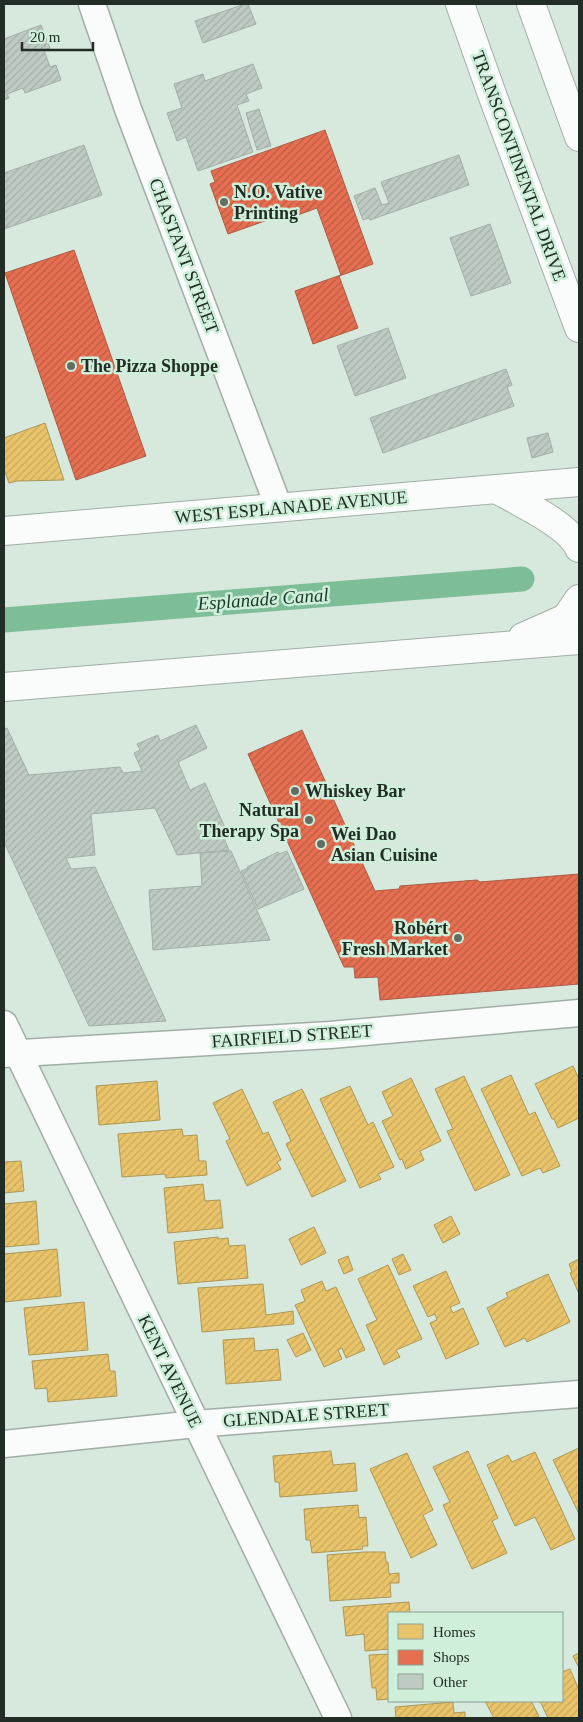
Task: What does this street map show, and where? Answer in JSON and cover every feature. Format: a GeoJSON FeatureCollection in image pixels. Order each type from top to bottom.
{"type":"FeatureCollection","features":[{"type":"Feature","properties":{"kind":"main road","name":"TRANSCONTINENTAL DRIVE"},"geometry":{"type":"LineString","coordinates":[[460,4],[579,328]]}},
{"type":"Feature","properties":{"kind":"main road"},"geometry":{"type":"LineString","coordinates":[[531,4],[579,137]]}},
{"type":"Feature","properties":{"kind":"main road","name":"WEST ESPLANADE AVENUE"},"geometry":{"type":"LineString","coordinates":[[4,531],[579,482]]}},
{"type":"Feature","properties":{"kind":"main road"},"geometry":{"type":"LineString","coordinates":[[496,489],[550,520],[576,540],[579,548]]}},
{"type":"Feature","properties":{"kind":"main road"},"geometry":{"type":"LineString","coordinates":[[501,646],[566,618],[579,598]]}},
{"type":"Feature","properties":{"kind":"main road"},"geometry":{"type":"LineString","coordinates":[[4,687],[579,640]]}},
{"type":"Feature","properties":{"kind":"street","name":"CHASTANT STREET"},"geometry":{"type":"LineString","coordinates":[[92,4],[128,109],[279,508]]}},
{"type":"Feature","properties":{"kind":"street","name":"FAIRFIELD STREET"},"geometry":{"type":"LineString","coordinates":[[11,1053],[330,1035],[579,1013]]}},
{"type":"Feature","properties":{"kind":"street","name":"KENT AVENUE"},"geometry":{"type":"LineString","coordinates":[[4,1024],[11,1053],[196,1424],[338,1718]]}},
{"type":"Feature","properties":{"kind":"street","name":"GLENDALE STREET"},"geometry":{"type":"LineString","coordinates":[[4,1444],[196,1424],[579,1394]]}},
{"type":"Feature","properties":{"kind":"building: Homes"},"geometry":{"type":"Polygon","coordinates":[[[45,423],[64,480],[17,481],[9,483],[4,469],[4,438],[45,423]]]}},
{"type":"Feature","properties":{"kind":"building: Homes"},"geometry":{"type":"Polygon","coordinates":[[[573,1066],[579,1079],[579,1118],[558,1128],[535,1084],[573,1066]]]}},
{"type":"Feature","properties":{"kind":"building: Homes"},"geometry":{"type":"Polygon","coordinates":[[[511,1075],[529,1115],[535,1112],[560,1166],[543,1173],[540,1168],[522,1176],[481,1089],[511,1075]]]}},
{"type":"Feature","properties":{"kind":"building: Homes"},"geometry":{"type":"Polygon","coordinates":[[[464,1076],[510,1175],[475,1191],[447,1131],[453,1129],[435,1089],[464,1076]]]}},
{"type":"Feature","properties":{"kind":"building: Homes"},"geometry":{"type":"Polygon","coordinates":[[[411,1078],[441,1141],[420,1151],[424,1160],[406,1169],[382,1121],[393,1116],[382,1092],[411,1078]]]}},
{"type":"Feature","properties":{"kind":"building: Homes"},"geometry":{"type":"Polygon","coordinates":[[[157,1081],[160,1120],[99,1125],[96,1086],[157,1081]]]}},
{"type":"Feature","properties":{"kind":"building: Homes"},"geometry":{"type":"Polygon","coordinates":[[[350,1086],[368,1125],[373,1122],[394,1167],[378,1174],[381,1179],[360,1188],[320,1099],[350,1086]]]}},
{"type":"Feature","properties":{"kind":"building: Homes"},"geometry":{"type":"Polygon","coordinates":[[[242,1089],[263,1134],[268,1132],[281,1160],[277,1162],[281,1169],[247,1186],[226,1141],[230,1139],[213,1103],[242,1089]]]}},
{"type":"Feature","properties":{"kind":"building: Homes"},"geometry":{"type":"Polygon","coordinates":[[[302,1089],[346,1181],[312,1197],[286,1144],[291,1141],[273,1102],[302,1089]]]}},
{"type":"Feature","properties":{"kind":"building: Homes"},"geometry":{"type":"Polygon","coordinates":[[[182,1129],[183,1136],[197,1135],[199,1161],[206,1161],[207,1175],[166,1178],[165,1174],[122,1177],[118,1134],[182,1129]]]}},
{"type":"Feature","properties":{"kind":"building: Homes"},"geometry":{"type":"Polygon","coordinates":[[[21,1161],[24,1191],[4,1193],[4,1162],[21,1161]]]}},
{"type":"Feature","properties":{"kind":"building: Homes"},"geometry":{"type":"Polygon","coordinates":[[[203,1184],[205,1201],[220,1200],[223,1228],[168,1233],[164,1188],[203,1184]]]}},
{"type":"Feature","properties":{"kind":"building: Homes"},"geometry":{"type":"Polygon","coordinates":[[[36,1201],[39,1244],[4,1247],[4,1204],[36,1201]]]}},
{"type":"Feature","properties":{"kind":"building: Homes"},"geometry":{"type":"Polygon","coordinates":[[[451,1216],[460,1234],[443,1243],[434,1225],[451,1216]]]}},
{"type":"Feature","properties":{"kind":"building: Homes"},"geometry":{"type":"Polygon","coordinates":[[[314,1227],[326,1253],[301,1265],[289,1239],[314,1227]]]}},
{"type":"Feature","properties":{"kind":"building: Homes"},"geometry":{"type":"Polygon","coordinates":[[[218,1237],[218,1239],[228,1238],[229,1246],[245,1245],[248,1278],[178,1284],[174,1242],[218,1237]]]}},
{"type":"Feature","properties":{"kind":"building: Homes"},"geometry":{"type":"Polygon","coordinates":[[[57,1249],[61,1296],[4,1302],[4,1254],[57,1249]]]}},
{"type":"Feature","properties":{"kind":"building: Homes"},"geometry":{"type":"Polygon","coordinates":[[[403,1254],[411,1270],[399,1275],[392,1259],[403,1254]]]}},
{"type":"Feature","properties":{"kind":"building: Homes"},"geometry":{"type":"Polygon","coordinates":[[[348,1256],[353,1270],[344,1274],[338,1260],[348,1256]]]}},
{"type":"Feature","properties":{"kind":"building: Homes"},"geometry":{"type":"Polygon","coordinates":[[[579,1259],[579,1294],[570,1273],[572,1272],[569,1264],[579,1259]]]}},
{"type":"Feature","properties":{"kind":"building: Homes"},"geometry":{"type":"Polygon","coordinates":[[[388,1265],[422,1339],[396,1350],[400,1357],[384,1365],[366,1325],[377,1320],[358,1279],[388,1265]]]}},
{"type":"Feature","properties":{"kind":"building: Homes"},"geometry":{"type":"Polygon","coordinates":[[[446,1271],[460,1303],[450,1307],[453,1313],[463,1308],[479,1344],[446,1359],[430,1323],[437,1320],[435,1314],[428,1317],[413,1286],[446,1271]]]}},
{"type":"Feature","properties":{"kind":"building: Homes"},"geometry":{"type":"Polygon","coordinates":[[[548,1274],[570,1322],[527,1342],[525,1338],[505,1347],[487,1308],[508,1297],[506,1293],[548,1274]]]}},
{"type":"Feature","properties":{"kind":"building: Homes"},"geometry":{"type":"Polygon","coordinates":[[[322,1281],[326,1291],[336,1287],[365,1350],[346,1358],[342,1348],[338,1350],[342,1359],[324,1367],[295,1305],[305,1301],[301,1290],[322,1281]]]}},
{"type":"Feature","properties":{"kind":"building: Homes"},"geometry":{"type":"Polygon","coordinates":[[[263,1284],[266,1315],[293,1311],[294,1324],[202,1332],[198,1288],[263,1284]]]}},
{"type":"Feature","properties":{"kind":"building: Homes"},"geometry":{"type":"Polygon","coordinates":[[[84,1302],[88,1350],[29,1355],[24,1308],[84,1302]]]}},
{"type":"Feature","properties":{"kind":"building: Homes"},"geometry":{"type":"Polygon","coordinates":[[[303,1333],[311,1350],[296,1357],[287,1340],[303,1333]]]}},
{"type":"Feature","properties":{"kind":"building: Homes"},"geometry":{"type":"Polygon","coordinates":[[[254,1338],[255,1351],[278,1349],[281,1380],[226,1384],[223,1340],[254,1338]]]}},
{"type":"Feature","properties":{"kind":"building: Homes"},"geometry":{"type":"Polygon","coordinates":[[[108,1354],[110,1371],[115,1371],[117,1396],[48,1402],[47,1388],[35,1389],[32,1361],[108,1354]]]}},
{"type":"Feature","properties":{"kind":"building: Homes"},"geometry":{"type":"Polygon","coordinates":[[[579,1448],[579,1514],[553,1460],[579,1448]]]}},
{"type":"Feature","properties":{"kind":"building: Homes"},"geometry":{"type":"Polygon","coordinates":[[[331,1451],[333,1465],[355,1463],[357,1491],[280,1497],[279,1482],[275,1482],[273,1456],[331,1451]]]}},
{"type":"Feature","properties":{"kind":"building: Homes"},"geometry":{"type":"Polygon","coordinates":[[[468,1451],[498,1518],[492,1521],[507,1553],[472,1569],[443,1505],[450,1502],[433,1467],[468,1451]]]}},
{"type":"Feature","properties":{"kind":"building: Homes"},"geometry":{"type":"Polygon","coordinates":[[[535,1452],[575,1539],[551,1550],[535,1517],[515,1526],[487,1465],[508,1455],[512,1462],[535,1452]]]}},
{"type":"Feature","properties":{"kind":"building: Homes"},"geometry":{"type":"Polygon","coordinates":[[[407,1453],[433,1510],[423,1515],[437,1545],[411,1558],[370,1469],[407,1453]]]}},
{"type":"Feature","properties":{"kind":"building: Homes"},"geometry":{"type":"Polygon","coordinates":[[[358,1505],[359,1518],[366,1517],[368,1546],[362,1546],[363,1549],[312,1553],[310,1540],[306,1540],[304,1509],[358,1505]]]}},
{"type":"Feature","properties":{"kind":"building: Homes"},"geometry":{"type":"Polygon","coordinates":[[[385,1552],[389,1574],[399,1573],[399,1583],[390,1583],[391,1597],[330,1601],[327,1555],[385,1552]]]}},
{"type":"Feature","properties":{"kind":"building: Homes"},"geometry":{"type":"Polygon","coordinates":[[[409,1602],[410,1612],[388,1612],[388,1649],[365,1651],[364,1634],[346,1636],[343,1607],[409,1602]]]}},
{"type":"Feature","properties":{"kind":"building: Homes"},"geometry":{"type":"Polygon","coordinates":[[[579,1653],[579,1668],[573,1656],[579,1653]]]}},
{"type":"Feature","properties":{"kind":"building: Homes"},"geometry":{"type":"Polygon","coordinates":[[[388,1654],[388,1699],[377,1700],[376,1688],[372,1688],[369,1655],[388,1654]]]}},
{"type":"Feature","properties":{"kind":"building: Homes"},"geometry":{"type":"Polygon","coordinates":[[[570,1669],[579,1690],[579,1718],[548,1718],[540,1702],[563,1702],[563,1672],[570,1669]]]}},
{"type":"Feature","properties":{"kind":"building: Homes"},"geometry":{"type":"Polygon","coordinates":[[[453,1702],[454,1713],[465,1712],[465,1718],[396,1718],[395,1707],[453,1702]]]}},
{"type":"Feature","properties":{"kind":"building: Homes"},"geometry":{"type":"Polygon","coordinates":[[[486,1702],[532,1702],[539,1716],[534,1718],[494,1718],[486,1702]]]}},
{"type":"Feature","properties":{"kind":"building: Shops"},"geometry":{"type":"Polygon","coordinates":[[[325,130],[373,264],[339,276],[358,328],[313,344],[295,291],[341,275],[317,208],[295,216],[293,211],[228,234],[210,184],[215,182],[211,171],[325,130]]]}},
{"type":"Feature","properties":{"kind":"building: Shops"},"geometry":{"type":"Polygon","coordinates":[[[74,250],[146,456],[76,480],[5,273],[74,250]]]}},
{"type":"Feature","properties":{"kind":"building: Shops"},"geometry":{"type":"Polygon","coordinates":[[[302,730],[375,891],[399,889],[400,886],[579,874],[579,984],[380,1000],[378,977],[355,978],[354,967],[344,967],[248,754],[302,730]]]}},
{"type":"Feature","properties":{"kind":"building: Other"},"geometry":{"type":"Polygon","coordinates":[[[248,4],[256,24],[203,43],[195,21],[248,4]]]}},
{"type":"Feature","properties":{"kind":"building: Other"},"geometry":{"type":"Polygon","coordinates":[[[41,25],[50,48],[44,50],[50,67],[56,65],[61,80],[25,93],[23,88],[7,94],[9,98],[4,100],[4,39],[41,25]]]}},
{"type":"Feature","properties":{"kind":"building: Other"},"geometry":{"type":"Polygon","coordinates":[[[253,64],[262,88],[246,94],[249,101],[237,105],[253,152],[198,171],[186,137],[177,141],[167,113],[182,108],[174,84],[203,74],[205,81],[253,64]]]}},
{"type":"Feature","properties":{"kind":"building: Other"},"geometry":{"type":"Polygon","coordinates":[[[259,109],[271,146],[257,150],[246,113],[259,109]]]}},
{"type":"Feature","properties":{"kind":"building: Other"},"geometry":{"type":"Polygon","coordinates":[[[84,145],[102,195],[4,229],[4,173],[84,145]]]}},
{"type":"Feature","properties":{"kind":"building: Other"},"geometry":{"type":"Polygon","coordinates":[[[459,155],[469,185],[370,220],[369,218],[363,220],[354,196],[375,188],[382,205],[389,203],[381,182],[459,155]]]}},
{"type":"Feature","properties":{"kind":"building: Other"},"geometry":{"type":"Polygon","coordinates":[[[490,224],[511,283],[471,296],[450,238],[490,224]]]}},
{"type":"Feature","properties":{"kind":"building: Other"},"geometry":{"type":"Polygon","coordinates":[[[388,328],[406,378],[355,396],[337,346],[388,328]]]}},
{"type":"Feature","properties":{"kind":"building: Other"},"geometry":{"type":"Polygon","coordinates":[[[506,369],[512,385],[507,387],[514,406],[383,453],[370,418],[506,369]]]}},
{"type":"Feature","properties":{"kind":"building: Other"},"geometry":{"type":"Polygon","coordinates":[[[548,433],[553,452],[532,458],[527,438],[548,433]]]}},
{"type":"Feature","properties":{"kind":"building: Other"},"geometry":{"type":"Polygon","coordinates":[[[196,725],[207,748],[178,762],[190,790],[205,783],[227,832],[222,834],[229,850],[177,855],[155,808],[91,814],[95,855],[66,858],[71,869],[95,867],[166,1021],[89,1026],[4,842],[4,729],[7,728],[29,775],[120,767],[123,773],[142,771],[134,753],[140,750],[137,744],[158,735],[160,741],[196,725]]]}},
{"type":"Feature","properties":{"kind":"building: Other"},"geometry":{"type":"Polygon","coordinates":[[[231,851],[270,940],[153,950],[149,890],[202,886],[200,853],[231,851]]]}},
{"type":"Feature","properties":{"kind":"building: Other"},"geometry":{"type":"Polygon","coordinates":[[[287,851],[304,889],[258,909],[241,871],[278,852],[279,854],[287,851]]]}},
{"type":"Feature","properties":{"kind":"waterway","name":"Esplanade Canal"},"geometry":{"type":"LineString","coordinates":[[4,620],[522,579]]}},
{"type":"Feature","properties":{"kind":"place","name":"N.O. Vative Printing"},"geometry":{"type":"Point","coordinates":[224,202]}},
{"type":"Feature","properties":{"kind":"place","name":"The Pizza Shoppe"},"geometry":{"type":"Point","coordinates":[71,366]}},
{"type":"Feature","properties":{"kind":"place","name":"Whiskey Bar"},"geometry":{"type":"Point","coordinates":[295,791]}},
{"type":"Feature","properties":{"kind":"place","name":"Natural Therapy Spa"},"geometry":{"type":"Point","coordinates":[309,820]}},
{"type":"Feature","properties":{"kind":"place","name":"Wei Dao Asian Cuisine"},"geometry":{"type":"Point","coordinates":[321,844]}},
{"type":"Feature","properties":{"kind":"place","name":"Robért Fresh Market"},"geometry":{"type":"Point","coordinates":[458,938]}}]}
